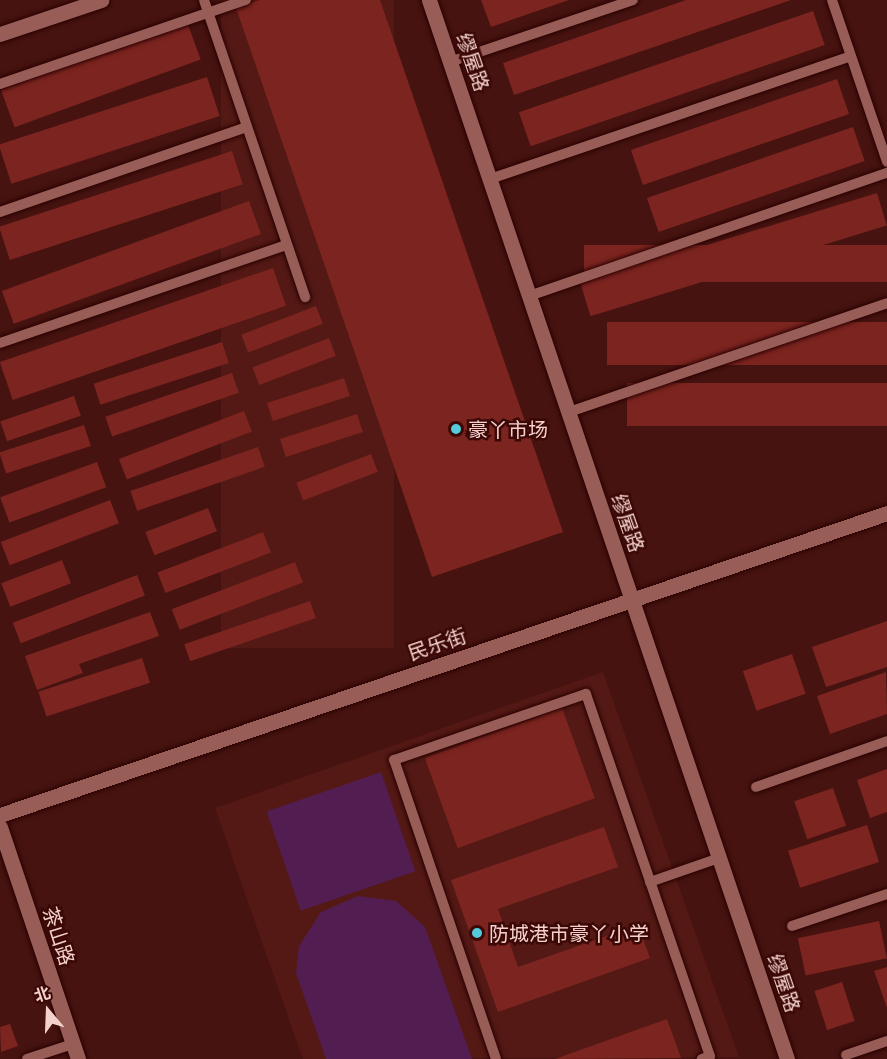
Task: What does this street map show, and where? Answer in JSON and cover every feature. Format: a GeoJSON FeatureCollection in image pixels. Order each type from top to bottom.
{"type":"FeatureCollection","features":[{"type":"Feature","properties":{"kind":"street"},"geometry":{"type":"LineString","coordinates":[[0,34],[101,0]]}},
{"type":"Feature","properties":{"kind":"street","name":"缪屋路"},"geometry":{"type":"LineString","coordinates":[[429,0],[788,1059]]}},
{"type":"Feature","properties":{"kind":"street","name":"民乐街"},"geometry":{"type":"LineString","coordinates":[[0,815],[887,513]]}},
{"type":"Feature","properties":{"kind":"street","name":"茶山路"},"geometry":{"type":"LineString","coordinates":[[0,827],[78,1059]]}},
{"type":"Feature","properties":{"kind":"lane"},"geometry":{"type":"LineString","coordinates":[[204,0],[305,297]]}},
{"type":"Feature","properties":{"kind":"lane"},"geometry":{"type":"LineString","coordinates":[[0,84],[246,0]]}},
{"type":"Feature","properties":{"kind":"lane"},"geometry":{"type":"LineString","coordinates":[[450,62],[633,0]]}},
{"type":"Feature","properties":{"kind":"lane"},"geometry":{"type":"LineString","coordinates":[[832,0],[887,162]]}},
{"type":"Feature","properties":{"kind":"lane"},"geometry":{"type":"LineString","coordinates":[[490,179],[851,56]]}},
{"type":"Feature","properties":{"kind":"lane"},"geometry":{"type":"LineString","coordinates":[[0,212],[247,127]]}},
{"type":"Feature","properties":{"kind":"lane"},"geometry":{"type":"LineString","coordinates":[[529,296],[887,174]]}},
{"type":"Feature","properties":{"kind":"lane"},"geometry":{"type":"LineString","coordinates":[[0,343],[287,245]]}},
{"type":"Feature","properties":{"kind":"lane"},"geometry":{"type":"LineString","coordinates":[[569,412],[887,303]]}},
{"type":"Feature","properties":{"kind":"lane"},"geometry":{"type":"LineString","coordinates":[[496,1059],[394,760],[586,694],[710,1056],[702,1059]]}},
{"type":"Feature","properties":{"kind":"lane"},"geometry":{"type":"LineString","coordinates":[[756,786],[887,741]]}},
{"type":"Feature","properties":{"kind":"lane"},"geometry":{"type":"LineString","coordinates":[[650,882],[719,858]]}},
{"type":"Feature","properties":{"kind":"lane"},"geometry":{"type":"LineString","coordinates":[[792,926],[887,894]]}},
{"type":"Feature","properties":{"kind":"lane"},"geometry":{"type":"LineString","coordinates":[[846,1055],[887,1041]]}},
{"type":"Feature","properties":{"kind":"lane"},"geometry":{"type":"LineString","coordinates":[[27,1059],[73,1044]]}},
{"type":"Feature","properties":{"kind":"shaded area"},"geometry":{"type":"Polygon","coordinates":[[[221,0],[394,0],[394,648],[221,648],[221,0]]]}},
{"type":"Feature","properties":{"kind":"shaded area","name":"防城港市豪丫小学"},"geometry":{"type":"Polygon","coordinates":[[[603,672],[739,1057],[303,1059],[215,808],[603,672]]]}},
{"type":"Feature","properties":{"kind":"shaded area"},"geometry":{"type":"Polygon","coordinates":[[[381,772],[415,871],[301,911],[267,811],[381,772]]]}},
{"type":"Feature","properties":{"kind":"shaded area"},"geometry":{"type":"Polygon","coordinates":[[[358,896],[396,901],[425,927],[472,1059],[326,1059],[296,973],[299,946],[321,912],[358,896]]]}},
{"type":"Feature","properties":{"kind":"building","name":"豪丫市场"},"geometry":{"type":"Polygon","coordinates":[[[260,0],[380,0],[563,532],[432,577],[236,8],[260,0]]]}},
{"type":"Feature","properties":{"kind":"building"},"geometry":{"type":"Polygon","coordinates":[[[481,0],[569,0],[491,27],[481,0]]]}},
{"type":"Feature","properties":{"kind":"building"},"geometry":{"type":"Polygon","coordinates":[[[686,0],[791,0],[514,95],[503,63],[686,0]]]}},
{"type":"Feature","properties":{"kind":"building"},"geometry":{"type":"Polygon","coordinates":[[[813,11],[825,45],[531,146],[519,112],[813,11]]]}},
{"type":"Feature","properties":{"kind":"building"},"geometry":{"type":"Polygon","coordinates":[[[187,22],[201,60],[15,127],[1,90],[187,22]]]}},
{"type":"Feature","properties":{"kind":"building"},"geometry":{"type":"Polygon","coordinates":[[[207,77],[220,116],[11,184],[0,144],[207,77]]]}},
{"type":"Feature","properties":{"kind":"building"},"geometry":{"type":"Polygon","coordinates":[[[837,79],[849,114],[643,185],[631,150],[837,79]]]}},
{"type":"Feature","properties":{"kind":"building"},"geometry":{"type":"Polygon","coordinates":[[[853,127],[865,161],[659,232],[647,198],[853,127]]]}},
{"type":"Feature","properties":{"kind":"building"},"geometry":{"type":"Polygon","coordinates":[[[232,151],[243,184],[10,260],[0,226],[232,151]]]}},
{"type":"Feature","properties":{"kind":"building"},"geometry":{"type":"Polygon","coordinates":[[[877,193],[887,226],[590,316],[581,284],[877,193]]]}},
{"type":"Feature","properties":{"kind":"building"},"geometry":{"type":"Polygon","coordinates":[[[249,201],[261,234],[14,324],[2,291],[249,201]]]}},
{"type":"Feature","properties":{"kind":"building"},"geometry":{"type":"Polygon","coordinates":[[[584,245],[887,245],[887,282],[584,282],[584,245]]]}},
{"type":"Feature","properties":{"kind":"building"},"geometry":{"type":"Polygon","coordinates":[[[273,268],[286,306],[13,400],[0,362],[273,268]]]}},
{"type":"Feature","properties":{"kind":"building"},"geometry":{"type":"Polygon","coordinates":[[[316,306],[323,324],[248,352],[241,335],[316,306]]]}},
{"type":"Feature","properties":{"kind":"building"},"geometry":{"type":"Polygon","coordinates":[[[607,322],[887,322],[887,365],[607,365],[607,322]]]}},
{"type":"Feature","properties":{"kind":"building"},"geometry":{"type":"Polygon","coordinates":[[[329,338],[336,356],[259,385],[252,367],[329,338]]]}},
{"type":"Feature","properties":{"kind":"building"},"geometry":{"type":"Polygon","coordinates":[[[222,342],[229,363],[100,405],[94,384],[222,342]]]}},
{"type":"Feature","properties":{"kind":"building"},"geometry":{"type":"Polygon","coordinates":[[[232,373],[239,393],[112,436],[105,417],[232,373]]]}},
{"type":"Feature","properties":{"kind":"building"},"geometry":{"type":"Polygon","coordinates":[[[344,378],[350,396],[273,421],[267,403],[344,378]]]}},
{"type":"Feature","properties":{"kind":"building"},"geometry":{"type":"Polygon","coordinates":[[[627,383],[887,383],[887,426],[627,426],[627,383]]]}},
{"type":"Feature","properties":{"kind":"building"},"geometry":{"type":"Polygon","coordinates":[[[74,396],[81,416],[7,441],[0,421],[74,396]]]}},
{"type":"Feature","properties":{"kind":"building"},"geometry":{"type":"Polygon","coordinates":[[[244,411],[252,432],[127,480],[119,459],[244,411]]]}},
{"type":"Feature","properties":{"kind":"building"},"geometry":{"type":"Polygon","coordinates":[[[357,414],[363,432],[286,457],[280,439],[357,414]]]}},
{"type":"Feature","properties":{"kind":"building"},"geometry":{"type":"Polygon","coordinates":[[[84,425],[91,446],[6,473],[0,452],[84,425]]]}},
{"type":"Feature","properties":{"kind":"building"},"geometry":{"type":"Polygon","coordinates":[[[258,447],[265,467],[137,511],[130,491],[258,447]]]}},
{"type":"Feature","properties":{"kind":"building"},"geometry":{"type":"Polygon","coordinates":[[[371,454],[378,472],[303,500],[296,483],[371,454]]]}},
{"type":"Feature","properties":{"kind":"building"},"geometry":{"type":"Polygon","coordinates":[[[97,462],[106,487],[9,523],[0,497],[97,462]]]}},
{"type":"Feature","properties":{"kind":"building"},"geometry":{"type":"Polygon","coordinates":[[[110,500],[119,523],[10,565],[1,542],[110,500]]]}},
{"type":"Feature","properties":{"kind":"building"},"geometry":{"type":"Polygon","coordinates":[[[208,508],[217,531],[154,555],[145,532],[208,508]]]}},
{"type":"Feature","properties":{"kind":"building"},"geometry":{"type":"Polygon","coordinates":[[[263,532],[271,553],[165,593],[158,572],[263,532]]]}},
{"type":"Feature","properties":{"kind":"building"},"geometry":{"type":"Polygon","coordinates":[[[62,560],[71,583],[10,607],[1,583],[62,560]]]}},
{"type":"Feature","properties":{"kind":"building"},"geometry":{"type":"Polygon","coordinates":[[[295,562],[303,583],[180,630],[172,609],[295,562]]]}},
{"type":"Feature","properties":{"kind":"building"},"geometry":{"type":"Polygon","coordinates":[[[137,575],[145,596],[21,643],[13,623],[137,575]]]}},
{"type":"Feature","properties":{"kind":"building"},"geometry":{"type":"Polygon","coordinates":[[[310,601],[316,618],[190,661],[184,644],[310,601]]]}},
{"type":"Feature","properties":{"kind":"building"},"geometry":{"type":"Polygon","coordinates":[[[150,612],[159,636],[79,664],[83,673],[37,690],[25,656],[150,612]]]}},
{"type":"Feature","properties":{"kind":"building"},"geometry":{"type":"Polygon","coordinates":[[[887,621],[887,667],[826,687],[812,647],[887,621]]]}},
{"type":"Feature","properties":{"kind":"building"},"geometry":{"type":"Polygon","coordinates":[[[792,654],[806,694],[757,711],[743,671],[792,654]]]}},
{"type":"Feature","properties":{"kind":"building"},"geometry":{"type":"Polygon","coordinates":[[[142,658],[150,683],[46,716],[38,692],[142,658]]]}},
{"type":"Feature","properties":{"kind":"building"},"geometry":{"type":"Polygon","coordinates":[[[886,672],[887,714],[830,734],[817,696],[886,672]]]}},
{"type":"Feature","properties":{"kind":"building"},"geometry":{"type":"Polygon","coordinates":[[[562,708],[595,798],[458,848],[425,758],[562,708]]]}},
{"type":"Feature","properties":{"kind":"building"},"geometry":{"type":"Polygon","coordinates":[[[887,769],[887,812],[870,818],[857,780],[887,769]]]}},
{"type":"Feature","properties":{"kind":"building"},"geometry":{"type":"Polygon","coordinates":[[[833,788],[846,826],[807,839],[794,801],[833,788]]]}},
{"type":"Feature","properties":{"kind":"building"},"geometry":{"type":"Polygon","coordinates":[[[867,825],[879,862],[800,888],[788,851],[867,825]]]}},
{"type":"Feature","properties":{"kind":"building"},"geometry":{"type":"Polygon","coordinates":[[[604,827],[618,867],[498,909],[518,967],[638,925],[650,958],[498,1012],[451,880],[604,827]]]}},
{"type":"Feature","properties":{"kind":"building"},"geometry":{"type":"Polygon","coordinates":[[[879,921],[887,958],[806,975],[798,938],[879,921]]]}},
{"type":"Feature","properties":{"kind":"building"},"geometry":{"type":"Polygon","coordinates":[[[887,967],[887,1008],[874,971],[887,967]]]}},
{"type":"Feature","properties":{"kind":"building"},"geometry":{"type":"Polygon","coordinates":[[[842,982],[855,1021],[827,1030],[814,991],[842,982]]]}},
{"type":"Feature","properties":{"kind":"building"},"geometry":{"type":"Polygon","coordinates":[[[667,1019],[681,1058],[555,1059],[667,1019]]]}},
{"type":"Feature","properties":{"kind":"building"},"geometry":{"type":"Polygon","coordinates":[[[10,1024],[18,1046],[1,1052],[0,1027],[10,1024]]]}},
{"type":"Feature","properties":{"kind":"place","name":"豪丫市场"},"geometry":{"type":"Point","coordinates":[456,429]}},
{"type":"Feature","properties":{"kind":"place","name":"防城港市豪丫小学"},"geometry":{"type":"Point","coordinates":[477,933]}}]}
